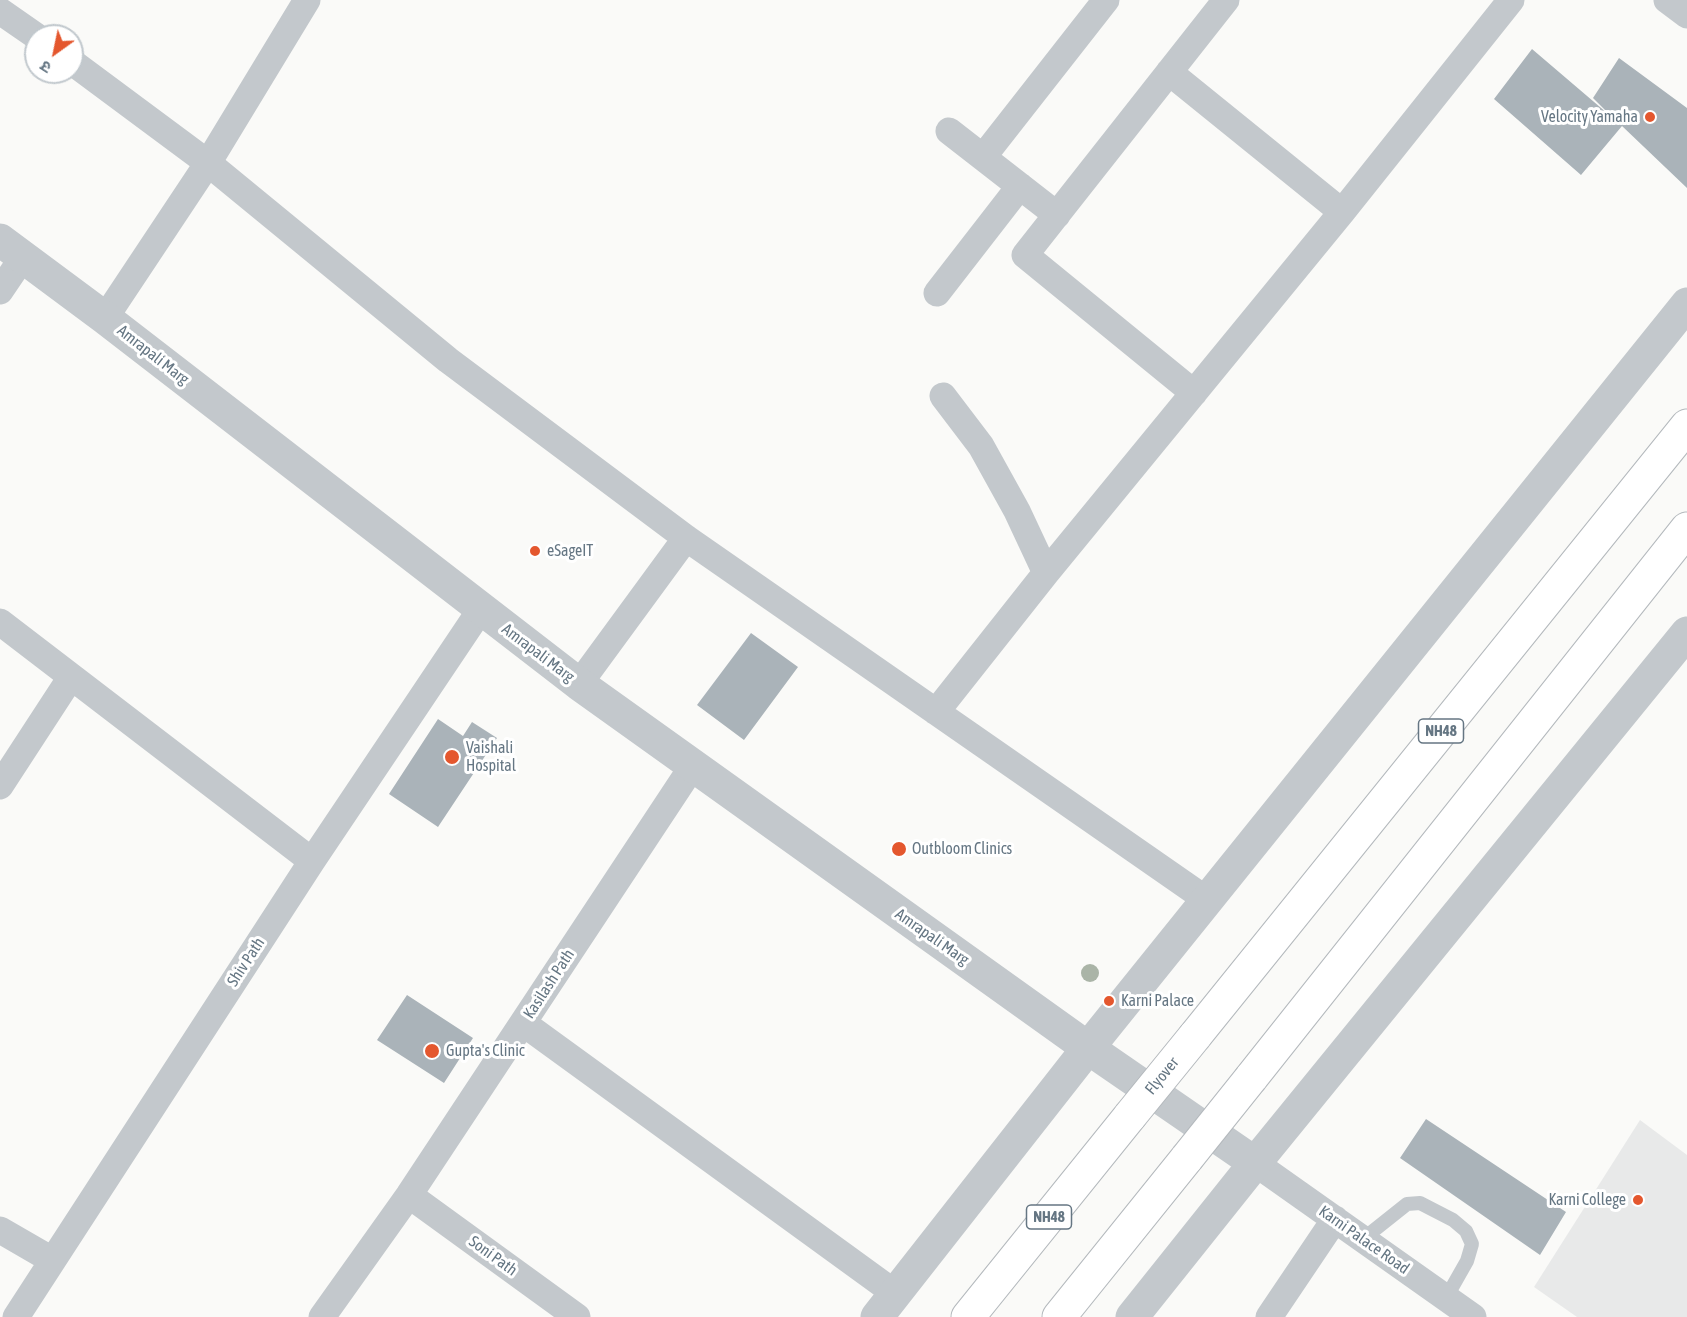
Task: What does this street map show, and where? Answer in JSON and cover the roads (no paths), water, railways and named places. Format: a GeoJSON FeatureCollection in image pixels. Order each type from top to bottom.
{"type":"FeatureCollection","features":[{"type":"Feature","properties":{"kind":"highway","name":"Flyover"},"geometry":{"type":"LineString","coordinates":[[968,1317],[1687,426]]}},
{"type":"Feature","properties":{"kind":"highway"},"geometry":{"type":"LineString","coordinates":[[1059,1317],[1687,529]]}},
{"type":"Feature","properties":{"kind":"street"},"geometry":{"type":"LineString","coordinates":[[105,318],[208,163],[307,0]]}},
{"type":"Feature","properties":{"kind":"street"},"geometry":{"type":"LineString","coordinates":[[983,158],[1106,0]]}},
{"type":"Feature","properties":{"kind":"street"},"geometry":{"type":"LineString","coordinates":[[1194,393],[1025,255],[1226,0]]}},
{"type":"Feature","properties":{"kind":"street"},"geometry":{"type":"LineString","coordinates":[[936,712],[1511,0]]}},
{"type":"Feature","properties":{"kind":"street"},"geometry":{"type":"LineString","coordinates":[[1667,0],[1687,15]]}},
{"type":"Feature","properties":{"kind":"street"},"geometry":{"type":"LineString","coordinates":[[0,11],[24,28]]}},
{"type":"Feature","properties":{"kind":"street"},"geometry":{"type":"LineString","coordinates":[[84,71],[208,163],[448,360],[686,538],[1207,900]]}},
{"type":"Feature","properties":{"kind":"street"},"geometry":{"type":"LineString","coordinates":[[1170,72],[1342,212]]}},
{"type":"Feature","properties":{"kind":"street"},"geometry":{"type":"LineString","coordinates":[[950,131],[1057,215]]}},
{"type":"Feature","properties":{"kind":"street"},"geometry":{"type":"LineString","coordinates":[[937,293],[1020,186]]}},
{"type":"Feature","properties":{"kind":"street"},"geometry":{"type":"LineString","coordinates":[[0,291],[12,249]]}},
{"type":"Feature","properties":{"kind":"street","name":"Amrapali Marg"},"geometry":{"type":"LineString","coordinates":[[12,249],[105,318],[579,684],[1088,1048],[1255,1163]]}},
{"type":"Feature","properties":{"kind":"street"},"geometry":{"type":"LineString","coordinates":[[523,1023],[886,1305],[1088,1048],[1687,304]]}},
{"type":"Feature","properties":{"kind":"street"},"geometry":{"type":"LineString","coordinates":[[943,396],[981,446],[1017,511],[1046,573]]}},
{"type":"Feature","properties":{"kind":"street"},"geometry":{"type":"LineString","coordinates":[[579,684],[686,538]]}},
{"type":"Feature","properties":{"kind":"street","name":"Shiv Path"},"geometry":{"type":"LineString","coordinates":[[16,1317],[312,861],[481,609]]}},
{"type":"Feature","properties":{"kind":"street"},"geometry":{"type":"LineString","coordinates":[[0,622],[312,861]]}},
{"type":"Feature","properties":{"kind":"street"},"geometry":{"type":"LineString","coordinates":[[1132,1317],[1687,633]]}},
{"type":"Feature","properties":{"kind":"street"},"geometry":{"type":"LineString","coordinates":[[0,786],[71,677]]}},
{"type":"Feature","properties":{"kind":"street","name":"Kasilash Path"},"geometry":{"type":"LineString","coordinates":[[321,1317],[409,1196],[692,767]]}},
{"type":"Feature","properties":{"kind":"street","name":"Karni Palace Road"},"geometry":{"type":"LineString","coordinates":[[1255,1163],[1473,1317]]}},
{"type":"Feature","properties":{"kind":"street","name":"Soni Path"},"geometry":{"type":"LineString","coordinates":[[409,1196],[567,1314]]}},
{"type":"Feature","properties":{"kind":"street"},"geometry":{"type":"LineString","coordinates":[[1269,1317],[1335,1219]]}},
{"type":"Feature","properties":{"kind":"street"},"geometry":{"type":"LineString","coordinates":[[0,1230],[52,1260]]}},
{"type":"Feature","properties":{"kind":"lane"},"geometry":{"type":"LineString","coordinates":[[1363,1239],[1407,1204],[1420,1203],[1454,1220],[1466,1231],[1472,1244],[1467,1261],[1446,1298]]}},
{"type":"Feature","properties":{"kind":"place","name":"Velocity Yamaha"},"geometry":{"type":"Point","coordinates":[1650,117]}},
{"type":"Feature","properties":{"kind":"place","name":"eSageIT"},"geometry":{"type":"Point","coordinates":[535,551]}},
{"type":"Feature","properties":{"kind":"place","name":"Vaishali Hospital"},"geometry":{"type":"Point","coordinates":[452,757]}},
{"type":"Feature","properties":{"kind":"place","name":"Outbloom Clinics"},"geometry":{"type":"Point","coordinates":[899,849]}},
{"type":"Feature","properties":{"kind":"place","name":"Karni Palace"},"geometry":{"type":"Point","coordinates":[1109,1001]}},
{"type":"Feature","properties":{"kind":"place","name":"Gupta's Clinic"},"geometry":{"type":"Point","coordinates":[432,1051]}},
{"type":"Feature","properties":{"kind":"place","name":"Karni College"},"geometry":{"type":"Point","coordinates":[1638,1200]}}]}
